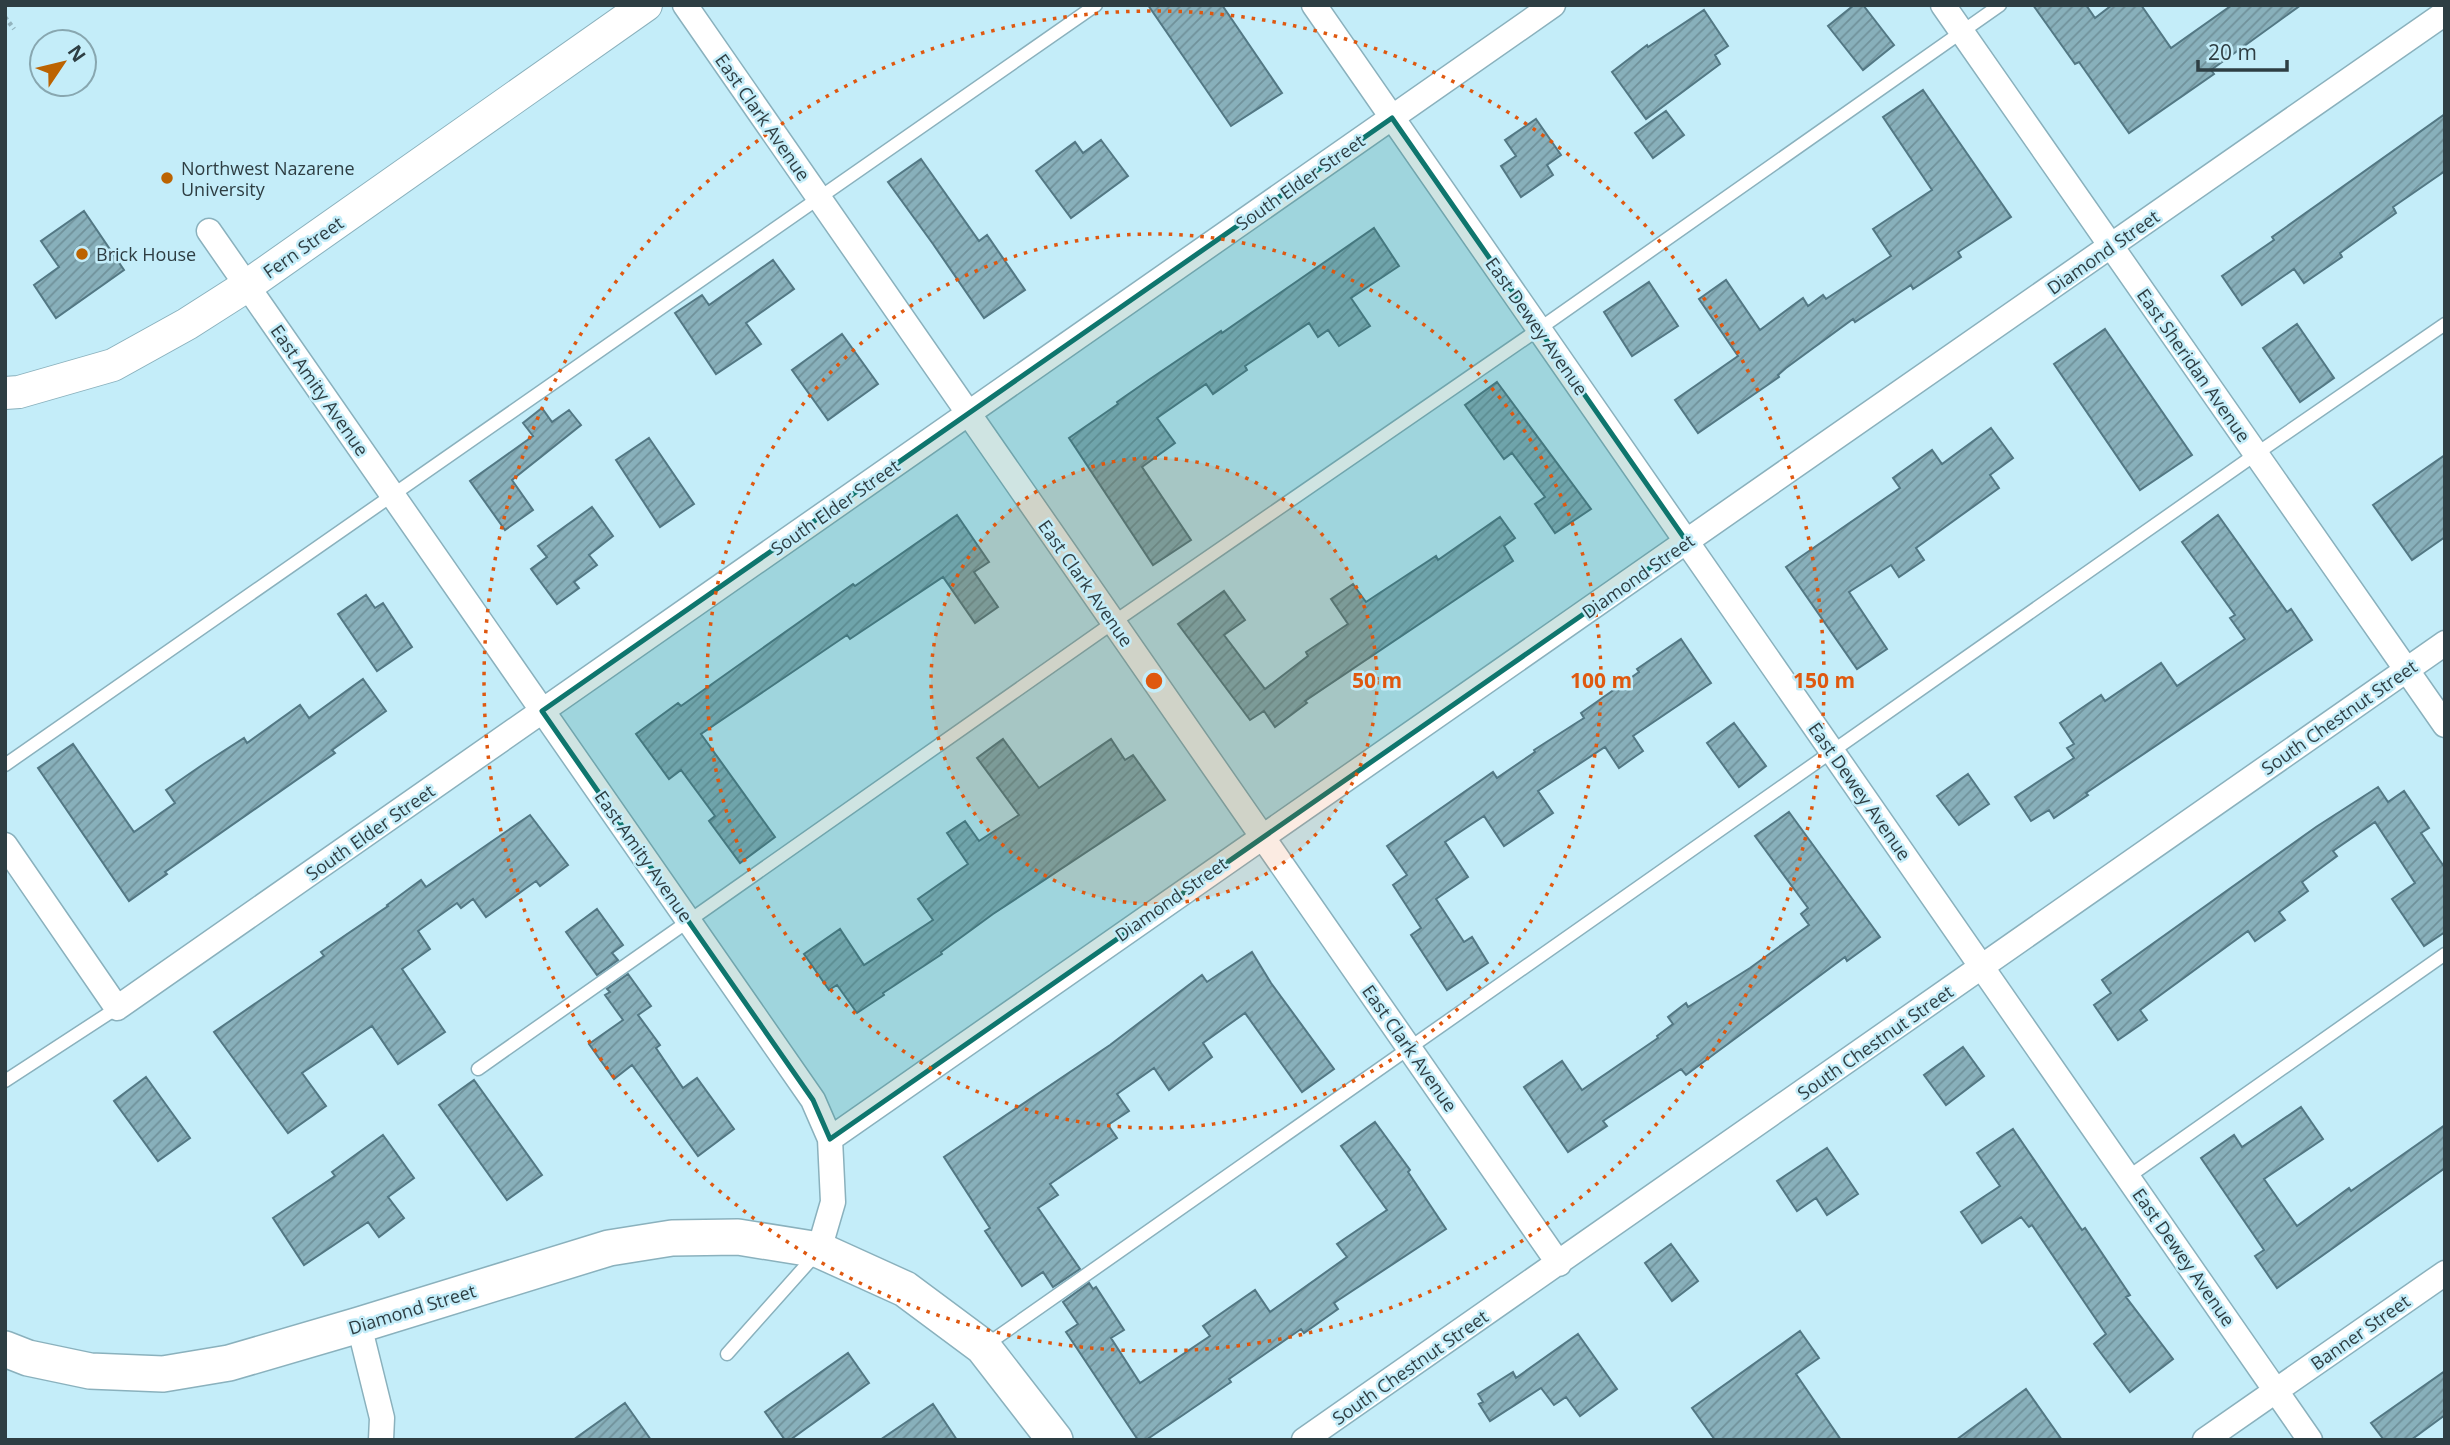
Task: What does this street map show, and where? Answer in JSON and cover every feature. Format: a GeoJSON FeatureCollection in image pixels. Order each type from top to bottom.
{"type":"FeatureCollection","features":[{"type":"Feature","properties":{"kind":"main road","name":"Diamond Street"},"geometry":{"type":"LineString","coordinates":[[5,1349],[28,1358],[90,1371],[163,1374],[229,1363],[608,1248],[673,1238],[738,1237],[819,1250]]}},
{"type":"Feature","properties":{"kind":"main road"},"geometry":{"type":"LineString","coordinates":[[819,1250],[905,1289],[983,1347],[1055,1440]]}},
{"type":"Feature","properties":{"kind":"street","name":"Fern Street"},"geometry":{"type":"LineString","coordinates":[[5,393],[19,392],[113,365],[187,324],[248,285],[646,5]]}},
{"type":"Feature","properties":{"kind":"street","name":"East Clark Avenue"},"geometry":{"type":"LineString","coordinates":[[685,5],[1559,1264]]}},
{"type":"Feature","properties":{"kind":"street","name":"East Dewey Avenue"},"geometry":{"type":"LineString","coordinates":[[1314,5],[2310,1440]]}},
{"type":"Feature","properties":{"kind":"street","name":"South Elder Street"},"geometry":{"type":"LineString","coordinates":[[117,1008],[1553,5]]}},
{"type":"Feature","properties":{"kind":"street","name":"East Sheridan Avenue"},"geometry":{"type":"LineString","coordinates":[[1943,5],[2445,725]]}},
{"type":"Feature","properties":{"kind":"street","name":"Diamond Street"},"geometry":{"type":"LineString","coordinates":[[830,1139],[1262,835],[2445,13]]}},
{"type":"Feature","properties":{"kind":"street","name":"East Amity Avenue"},"geometry":{"type":"LineString","coordinates":[[209,231],[813,1100],[830,1139],[833,1202],[819,1250]]}},
{"type":"Feature","properties":{"kind":"street","name":"South Chestnut Street"},"geometry":{"type":"LineString","coordinates":[[1304,1440],[2445,643]]}},
{"type":"Feature","properties":{"kind":"street"},"geometry":{"type":"LineString","coordinates":[[5,845],[117,1008]]}},
{"type":"Feature","properties":{"kind":"street","name":"Banner Street"},"geometry":{"type":"LineString","coordinates":[[2205,1440],[2445,1273]]}},
{"type":"Feature","properties":{"kind":"street"},"geometry":{"type":"LineString","coordinates":[[359,1325],[382,1418],[381,1440]]}},
{"type":"Feature","properties":{"kind":"lane"},"geometry":{"type":"LineString","coordinates":[[5,765],[1096,5]]}},
{"type":"Feature","properties":{"kind":"lane"},"geometry":{"type":"LineString","coordinates":[[478,1069],[2000,5]]}},
{"type":"Feature","properties":{"kind":"lane"},"geometry":{"type":"LineString","coordinates":[[983,1347],[2445,324]]}},
{"type":"Feature","properties":{"kind":"lane"},"geometry":{"type":"LineString","coordinates":[[2128,1177],[2445,954]]}},
{"type":"Feature","properties":{"kind":"lane"},"geometry":{"type":"LineString","coordinates":[[5,1081],[117,1008]]}},
{"type":"Feature","properties":{"kind":"lane"},"geometry":{"type":"LineString","coordinates":[[727,1354],[819,1250]]}},
{"type":"Feature","properties":{"kind":"path"},"geometry":{"type":"LineString","coordinates":[[5,17],[14,29]]}},
{"type":"Feature","properties":{"kind":"highlighted area"},"geometry":{"type":"Polygon","coordinates":[[[1392,118],[1687,542],[830,1139],[813,1100],[542,711],[1392,118]]]}},
{"type":"Feature","properties":{"kind":"building"},"geometry":{"type":"Polygon","coordinates":[[[1148,5],[1222,5],[1282,93],[1231,126],[1148,5]]]}},
{"type":"Feature","properties":{"kind":"building"},"geometry":{"type":"Polygon","coordinates":[[[1854,5],[1863,5],[1894,45],[1863,70],[1828,26],[1854,5]]]}},
{"type":"Feature","properties":{"kind":"building"},"geometry":{"type":"Polygon","coordinates":[[[2033,5],[2086,5],[2095,18],[2112,5],[2141,5],[2171,48],[2232,5],[2301,5],[2211,70],[2214,74],[2129,133],[2079,62],[2075,64],[2033,5]]]}},
{"type":"Feature","properties":{"kind":"building"},"geometry":{"type":"Polygon","coordinates":[[[1704,10],[1728,46],[1715,55],[1720,64],[1646,119],[1612,72],[1647,45],[1648,47],[1704,10]]]}},
{"type":"Feature","properties":{"kind":"building"},"geometry":{"type":"Polygon","coordinates":[[[1923,90],[2011,217],[1958,252],[1961,257],[1913,289],[1911,285],[1855,322],[1853,319],[1786,368],[1779,377],[1698,433],[1675,400],[1738,356],[1699,299],[1726,280],[1760,330],[1803,298],[1808,306],[1823,295],[1826,299],[1891,256],[1873,229],[1932,190],[1883,117],[1923,90]]]}},
{"type":"Feature","properties":{"kind":"building"},"geometry":{"type":"Polygon","coordinates":[[[1666,111],[1684,135],[1653,158],[1635,133],[1666,111]]]}},
{"type":"Feature","properties":{"kind":"building"},"geometry":{"type":"Polygon","coordinates":[[[2445,114],[2445,171],[2393,207],[2396,213],[2340,253],[2342,257],[2304,283],[2294,269],[2242,305],[2222,276],[2274,240],[2272,237],[2445,114]]]}},
{"type":"Feature","properties":{"kind":"building"},"geometry":{"type":"Polygon","coordinates":[[[1536,119],[1561,155],[1547,165],[1553,175],[1521,197],[1501,166],[1516,156],[1505,140],[1536,119]]]}},
{"type":"Feature","properties":{"kind":"building"},"geometry":{"type":"Polygon","coordinates":[[[1101,140],[1128,176],[1071,218],[1036,171],[1075,142],[1083,153],[1101,140]]]}},
{"type":"Feature","properties":{"kind":"building"},"geometry":{"type":"Polygon","coordinates":[[[921,159],[979,241],[987,235],[1025,290],[984,318],[888,182],[921,159]]]}},
{"type":"Feature","properties":{"kind":"building","name":"Brick House"},"geometry":{"type":"Polygon","coordinates":[[[84,211],[124,270],[56,318],[34,285],[59,267],[41,241],[84,211]]]}},
{"type":"Feature","properties":{"kind":"building"},"geometry":{"type":"Polygon","coordinates":[[[1374,228],[1399,266],[1351,298],[1370,326],[1339,346],[1328,330],[1318,337],[1309,323],[1245,366],[1247,370],[1213,394],[1206,384],[1157,418],[1175,443],[1142,467],[1191,540],[1153,565],[1069,438],[1150,379],[1221,331],[1222,333],[1374,228]]]}},
{"type":"Feature","properties":{"kind":"building"},"geometry":{"type":"Polygon","coordinates":[[[773,260],[794,289],[746,323],[761,344],[716,374],[675,313],[702,295],[709,305],[773,260]]]}},
{"type":"Feature","properties":{"kind":"building"},"geometry":{"type":"Polygon","coordinates":[[[1649,282],[1678,326],[1632,356],[1604,312],[1649,282]]]}},
{"type":"Feature","properties":{"kind":"building"},"geometry":{"type":"Polygon","coordinates":[[[2297,324],[2334,378],[2300,402],[2263,348],[2297,324]]]}},
{"type":"Feature","properties":{"kind":"building"},"geometry":{"type":"Polygon","coordinates":[[[2105,329],[2192,455],[2140,490],[2054,364],[2105,329]]]}},
{"type":"Feature","properties":{"kind":"building"},"geometry":{"type":"Polygon","coordinates":[[[842,334],[878,384],[828,420],[792,370],[842,334]]]}},
{"type":"Feature","properties":{"kind":"building"},"geometry":{"type":"Polygon","coordinates":[[[1497,382],[1591,509],[1555,533],[1535,504],[1545,497],[1512,453],[1504,459],[1465,405],[1497,382]]]}},
{"type":"Feature","properties":{"kind":"building"},"geometry":{"type":"Polygon","coordinates":[[[542,408],[552,422],[569,410],[581,425],[512,480],[533,510],[505,530],[470,481],[533,436],[523,423],[542,408]]]}},
{"type":"Feature","properties":{"kind":"building"},"geometry":{"type":"Polygon","coordinates":[[[1991,428],[2013,458],[1990,475],[1999,488],[1916,548],[1924,560],[1899,577],[1891,565],[1849,592],[1887,649],[1857,669],[1786,567],[1900,488],[1893,478],[1932,450],[1942,464],[1991,428]]]}},
{"type":"Feature","properties":{"kind":"building"},"geometry":{"type":"Polygon","coordinates":[[[649,438],[694,504],[660,527],[616,460],[649,438]]]}},
{"type":"Feature","properties":{"kind":"building"},"geometry":{"type":"Polygon","coordinates":[[[2445,455],[2445,537],[2412,560],[2373,505],[2445,455]]]}},
{"type":"Feature","properties":{"kind":"building"},"geometry":{"type":"Polygon","coordinates":[[[592,507],[613,536],[589,555],[597,565],[574,582],[579,588],[557,604],[531,569],[547,557],[538,546],[592,507]]]}},
{"type":"Feature","properties":{"kind":"building"},"geometry":{"type":"Polygon","coordinates":[[[957,515],[989,562],[974,572],[998,607],[975,623],[943,577],[850,639],[847,635],[701,734],[775,837],[740,863],[709,821],[715,816],[681,770],[669,779],[636,734],[678,703],[681,706],[853,584],[855,586],[957,515]]]}},
{"type":"Feature","properties":{"kind":"building"},"geometry":{"type":"Polygon","coordinates":[[[2218,515],[2287,612],[2291,609],[2312,640],[2086,793],[2088,795],[2054,818],[2049,810],[2031,821],[2015,797],[2074,758],[2067,748],[2074,744],[2060,723],[2101,695],[2105,701],[2161,663],[2177,686],[2245,639],[2230,618],[2235,615],[2182,542],[2218,515]]]}},
{"type":"Feature","properties":{"kind":"building"},"geometry":{"type":"Polygon","coordinates":[[[1500,517],[1515,538],[1504,546],[1513,561],[1305,701],[1307,703],[1275,727],[1264,711],[1250,720],[1178,624],[1224,591],[1245,620],[1224,635],[1265,689],[1308,656],[1306,652],[1348,624],[1331,599],[1353,584],[1366,602],[1436,556],[1438,560],[1500,517]]]}},
{"type":"Feature","properties":{"kind":"building"},"geometry":{"type":"Polygon","coordinates":[[[366,595],[375,608],[383,603],[412,647],[377,671],[338,614],[366,595]]]}},
{"type":"Feature","properties":{"kind":"building"},"geometry":{"type":"Polygon","coordinates":[[[1681,639],[1711,683],[1633,736],[1643,751],[1619,768],[1605,747],[1538,791],[1553,813],[1504,846],[1484,816],[1445,842],[1468,877],[1436,899],[1464,942],[1472,937],[1488,963],[1447,990],[1411,935],[1421,928],[1393,885],[1407,875],[1387,846],[1493,772],[1497,778],[1584,718],[1581,713],[1681,639]]]}},
{"type":"Feature","properties":{"kind":"building"},"geometry":{"type":"Polygon","coordinates":[[[363,679],[386,711],[332,750],[335,753],[165,872],[167,874],[129,901],[38,768],[73,744],[134,832],[175,803],[166,790],[205,763],[244,738],[247,743],[300,705],[309,718],[363,679]]]}},
{"type":"Feature","properties":{"kind":"building"},"geometry":{"type":"Polygon","coordinates":[[[1734,723],[1766,766],[1739,787],[1707,743],[1734,723]]]}},
{"type":"Feature","properties":{"kind":"building"},"geometry":{"type":"Polygon","coordinates":[[[1003,739],[1039,788],[1111,739],[1125,760],[1133,755],[1165,800],[993,914],[941,952],[942,954],[857,1013],[837,985],[829,990],[804,954],[840,929],[864,965],[933,920],[918,899],[968,864],[947,833],[965,821],[979,841],[1019,815],[977,758],[1003,739]]]}},
{"type":"Feature","properties":{"kind":"building"},"geometry":{"type":"Polygon","coordinates":[[[1968,774],[1989,804],[1959,825],[1937,796],[1968,774]]]}},
{"type":"Feature","properties":{"kind":"building"},"geometry":{"type":"Polygon","coordinates":[[[2378,787],[2388,802],[2404,791],[2429,828],[2421,833],[2445,868],[2445,932],[2424,946],[2392,899],[2415,883],[2375,822],[2333,851],[2337,856],[2302,882],[2308,891],[2279,912],[2285,920],[2255,941],[2248,931],[2140,1010],[2147,1020],[2118,1040],[2094,1005],[2111,993],[2102,980],[2316,827],[2378,787]]]}},
{"type":"Feature","properties":{"kind":"building"},"geometry":{"type":"Polygon","coordinates":[[[1789,812],[1880,937],[1847,961],[1845,957],[1686,1075],[1681,1069],[1603,1121],[1607,1126],[1568,1152],[1524,1087],[1562,1061],[1582,1090],[1658,1038],[1657,1036],[1673,1024],[1668,1017],[1686,1003],[1688,1007],[1750,968],[1809,925],[1801,914],[1808,908],[1755,836],[1789,812]]]}},
{"type":"Feature","properties":{"kind":"building"},"geometry":{"type":"Polygon","coordinates":[[[530,815],[568,865],[540,886],[536,881],[486,917],[473,899],[461,908],[457,903],[418,931],[430,949],[402,969],[445,1032],[398,1064],[372,1026],[302,1073],[326,1106],[288,1133],[214,1032],[324,956],[321,952],[421,880],[426,887],[530,815]]]}},
{"type":"Feature","properties":{"kind":"building"},"geometry":{"type":"Polygon","coordinates":[[[597,909],[623,945],[612,953],[618,960],[597,975],[566,932],[597,909]]]}},
{"type":"Feature","properties":{"kind":"building"},"geometry":{"type":"Polygon","coordinates":[[[1252,952],[1271,983],[1334,1069],[1302,1092],[1245,1013],[1203,1043],[1212,1057],[1169,1090],[1154,1068],[1117,1094],[1129,1111],[1108,1125],[1117,1138],[1050,1184],[1058,1195],[1038,1208],[1080,1269],[1053,1287],[1043,1272],[1022,1286],[985,1231],[990,1228],[944,1157],[1110,1045],[1202,975],[1207,982],[1252,952]]]}},
{"type":"Feature","properties":{"kind":"building"},"geometry":{"type":"Polygon","coordinates":[[[628,974],[651,1006],[638,1015],[660,1045],[656,1048],[683,1088],[697,1078],[734,1129],[698,1156],[632,1065],[614,1079],[589,1044],[623,1020],[605,995],[610,992],[607,989],[628,974]]]}},
{"type":"Feature","properties":{"kind":"building"},"geometry":{"type":"Polygon","coordinates":[[[1963,1047],[1984,1076],[1946,1105],[1924,1075],[1963,1047]]]}},
{"type":"Feature","properties":{"kind":"building"},"geometry":{"type":"Polygon","coordinates":[[[146,1077],[190,1138],[158,1161],[114,1101],[146,1077]]]}},
{"type":"Feature","properties":{"kind":"building"},"geometry":{"type":"Polygon","coordinates":[[[474,1080],[542,1175],[507,1200],[439,1105],[474,1080]]]}},
{"type":"Feature","properties":{"kind":"building"},"geometry":{"type":"Polygon","coordinates":[[[2301,1107],[2323,1139],[2264,1179],[2297,1226],[2445,1125],[2445,1168],[2277,1288],[2255,1256],[2264,1250],[2201,1158],[2234,1135],[2242,1147],[2301,1107]]]}},
{"type":"Feature","properties":{"kind":"building"},"geometry":{"type":"Polygon","coordinates":[[[1375,1122],[1410,1170],[1408,1172],[1446,1229],[1334,1303],[1338,1309],[1304,1333],[1301,1329],[1183,1415],[1146,1440],[1138,1440],[1066,1332],[1078,1324],[1063,1302],[1089,1283],[1093,1289],[1096,1287],[1124,1330],[1111,1338],[1140,1383],[1210,1336],[1203,1326],[1255,1290],[1270,1312],[1347,1257],[1337,1244],[1387,1210],[1341,1146],[1375,1122]]]}},
{"type":"Feature","properties":{"kind":"building"},"geometry":{"type":"Polygon","coordinates":[[[2013,1129],[2082,1230],[2085,1228],[2130,1295],[2126,1297],[2173,1359],[2130,1392],[2094,1344],[2106,1334],[2032,1225],[2029,1227],[2021,1217],[1982,1243],[1961,1212],[2000,1186],[1977,1153],[2013,1129]]]}},
{"type":"Feature","properties":{"kind":"building"},"geometry":{"type":"Polygon","coordinates":[[[383,1135],[414,1178],[388,1197],[404,1218],[379,1237],[368,1222],[304,1265],[273,1218],[335,1176],[332,1172],[383,1135]]]}},
{"type":"Feature","properties":{"kind":"building"},"geometry":{"type":"Polygon","coordinates":[[[1827,1148],[1858,1194],[1827,1215],[1816,1198],[1797,1211],[1777,1181],[1827,1148]]]}},
{"type":"Feature","properties":{"kind":"building"},"geometry":{"type":"Polygon","coordinates":[[[1671,1244],[1698,1281],[1672,1301],[1645,1263],[1671,1244]]]}},
{"type":"Feature","properties":{"kind":"building"},"geometry":{"type":"Polygon","coordinates":[[[1800,1331],[1819,1358],[1796,1374],[1841,1440],[1715,1440],[1692,1408],[1800,1331]]]}},
{"type":"Feature","properties":{"kind":"building"},"geometry":{"type":"Polygon","coordinates":[[[1578,1334],[1617,1389],[1580,1416],[1566,1397],[1554,1405],[1541,1388],[1490,1421],[1479,1404],[1483,1402],[1478,1394],[1513,1372],[1516,1378],[1578,1334]]]}},
{"type":"Feature","properties":{"kind":"building"},"geometry":{"type":"Polygon","coordinates":[[[848,1353],[869,1383],[790,1440],[785,1440],[765,1412],[848,1353]]]}},
{"type":"Feature","properties":{"kind":"building"},"geometry":{"type":"Polygon","coordinates":[[[2445,1371],[2445,1415],[2411,1440],[2384,1440],[2371,1423],[2445,1371]]]}},
{"type":"Feature","properties":{"kind":"building"},"geometry":{"type":"Polygon","coordinates":[[[2026,1389],[2062,1440],[1956,1440],[2026,1389]]]}},
{"type":"Feature","properties":{"kind":"building"},"geometry":{"type":"Polygon","coordinates":[[[625,1403],[651,1440],[573,1440],[625,1403]]]}},
{"type":"Feature","properties":{"kind":"building"},"geometry":{"type":"Polygon","coordinates":[[[933,1404],[957,1440],[880,1440],[933,1404]]]}},
{"type":"Feature","properties":{"kind":"place","name":"Northwest Nazarene University"},"geometry":{"type":"Point","coordinates":[167,178]}},
{"type":"Feature","properties":{"kind":"place","name":"Brick House"},"geometry":{"type":"Point","coordinates":[82,254]}}]}
